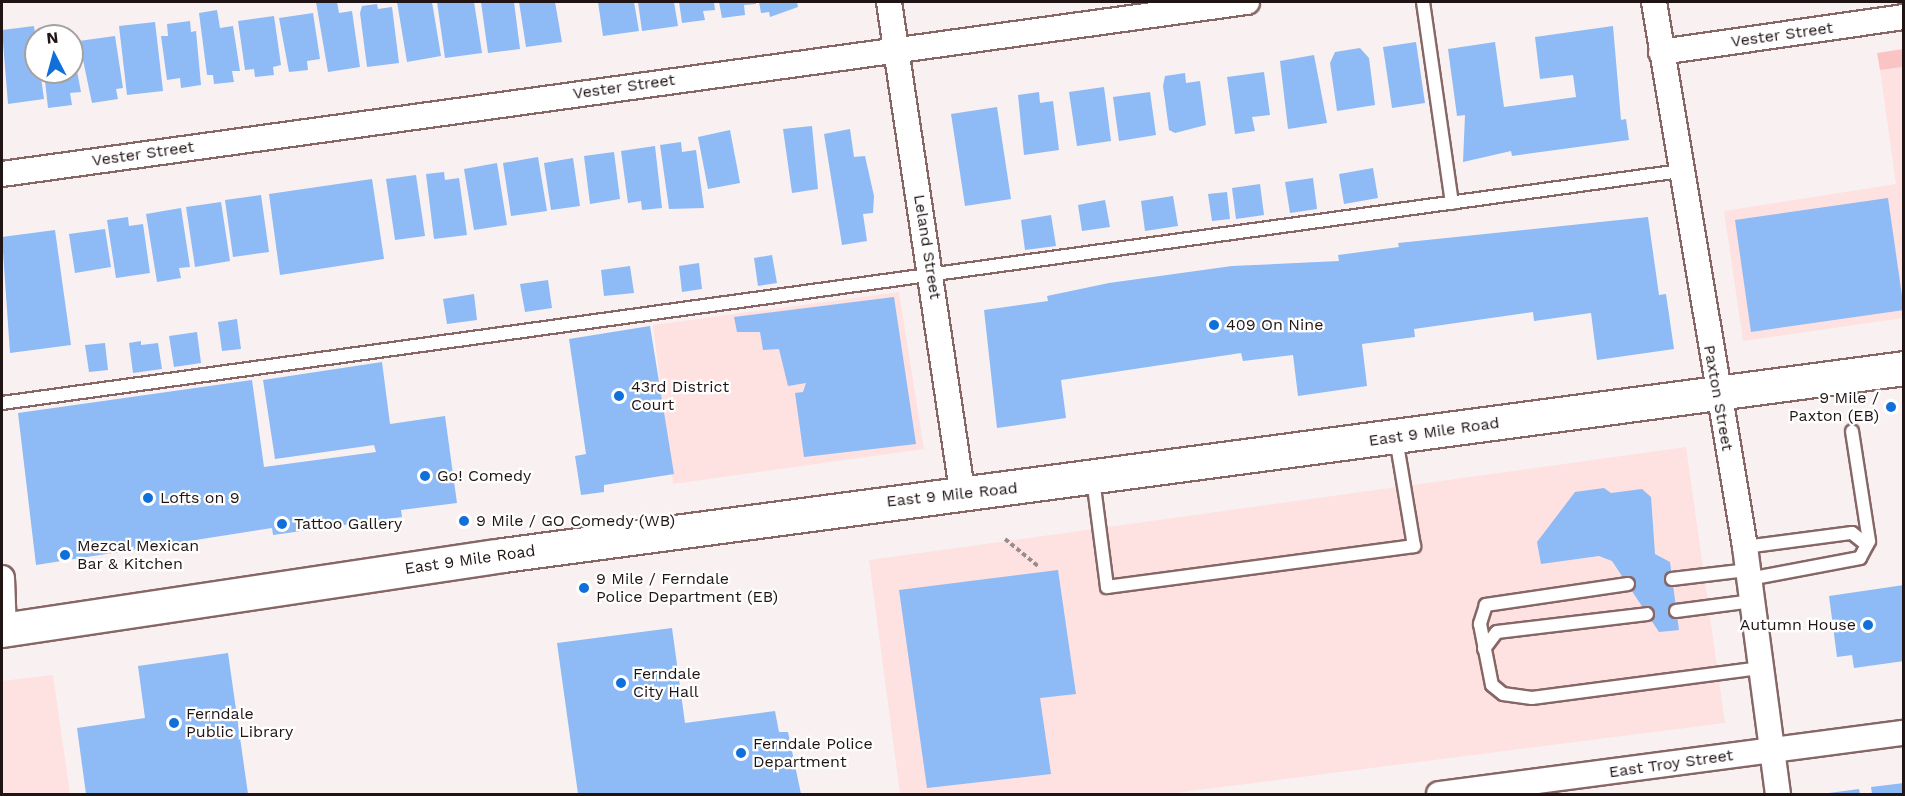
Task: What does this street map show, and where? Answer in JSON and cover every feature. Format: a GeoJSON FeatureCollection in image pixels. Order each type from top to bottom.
{"type":"FeatureCollection","features":[{"type":"Feature","properties":{"kind":"main road","name":"East 9 Mile Road"},"geometry":{"type":"LineString","coordinates":[[3,630],[962,492],[1093,479],[1904,368]]}},
{"type":"Feature","properties":{"kind":"street","name":"Leland Street"},"geometry":{"type":"LineString","coordinates":[[889,2],[962,492]]}},
{"type":"Feature","properties":{"kind":"street","name":"Vester Street"},"geometry":{"type":"LineString","coordinates":[[2,174],[1247,2]]}},
{"type":"Feature","properties":{"kind":"street","name":"Paxton Street"},"geometry":{"type":"LineString","coordinates":[[1654,2],[1748,574],[1778,795]]}},
{"type":"Feature","properties":{"kind":"street","name":"Vester Street"},"geometry":{"type":"LineString","coordinates":[[1662,52],[1904,17]]}},
{"type":"Feature","properties":{"kind":"street"},"geometry":{"type":"LineString","coordinates":[[2,578],[3,630]]}},
{"type":"Feature","properties":{"kind":"street","name":"East Troy Street"},"geometry":{"type":"LineString","coordinates":[[1439,795],[1904,733]]}},
{"type":"Feature","properties":{"kind":"lane"},"geometry":{"type":"LineString","coordinates":[[1423,2],[1452,203]]}},
{"type":"Feature","properties":{"kind":"lane"},"geometry":{"type":"LineString","coordinates":[[2,402],[1680,171]]}},
{"type":"Feature","properties":{"kind":"lane"},"geometry":{"type":"LineString","coordinates":[[1672,579],[1846,564],[1860,558],[1866,545],[1852,431]]}},
{"type":"Feature","properties":{"kind":"lane"},"geometry":{"type":"LineString","coordinates":[[1093,479],[1107,588],[1414,546],[1396,438]]}},
{"type":"Feature","properties":{"kind":"lane"},"geometry":{"type":"LineString","coordinates":[[1676,611],[1748,574],[1852,533],[1866,545]]}},
{"type":"Feature","properties":{"kind":"lane"},"geometry":{"type":"LineString","coordinates":[[1628,585],[1496,600],[1481,614],[1483,650],[1492,685],[1518,698],[1761,668]]}},
{"type":"Feature","properties":{"kind":"lane"},"geometry":{"type":"LineString","coordinates":[[1483,650],[1497,632],[1647,614]]}},
{"type":"Feature","properties":{"kind":"path"},"geometry":{"type":"LineString","coordinates":[[1005,539],[1038,566]]}},
{"type":"Feature","properties":{"kind":"shaded area"},"geometry":{"type":"Polygon","coordinates":[[[1903,49],[1903,67],[1880,70],[1877,53],[1903,49]]]}},
{"type":"Feature","properties":{"kind":"shaded area"},"geometry":{"type":"Polygon","coordinates":[[[1903,67],[1903,318],[1743,341],[1724,211],[1896,184],[1880,70],[1903,67]]]}},
{"type":"Feature","properties":{"kind":"shaded area"},"geometry":{"type":"Polygon","coordinates":[[[899,292],[924,449],[673,484],[653,325],[899,292]]]}},
{"type":"Feature","properties":{"kind":"shaded area"},"geometry":{"type":"Polygon","coordinates":[[[1686,447],[1725,723],[1167,794],[900,794],[869,560],[1686,447]]]}},
{"type":"Feature","properties":{"kind":"shaded area"},"geometry":{"type":"Polygon","coordinates":[[[53,675],[70,794],[2,794],[2,681],[53,675]]]}},
{"type":"Feature","properties":{"kind":"building"},"geometry":{"type":"Polygon","coordinates":[[[316,2],[337,2],[339,13],[352,11],[360,67],[328,72],[316,2]]]}},
{"type":"Feature","properties":{"kind":"building"},"geometry":{"type":"Polygon","coordinates":[[[397,2],[432,2],[441,56],[407,62],[397,2]]]}},
{"type":"Feature","properties":{"kind":"building"},"geometry":{"type":"Polygon","coordinates":[[[437,2],[474,2],[482,53],[445,58],[437,2]]]}},
{"type":"Feature","properties":{"kind":"building"},"geometry":{"type":"Polygon","coordinates":[[[481,2],[514,2],[520,49],[488,53],[481,2]]]}},
{"type":"Feature","properties":{"kind":"building"},"geometry":{"type":"Polygon","coordinates":[[[519,2],[555,2],[562,42],[526,47],[519,2]]]}},
{"type":"Feature","properties":{"kind":"building"},"geometry":{"type":"Polygon","coordinates":[[[598,2],[634,2],[639,31],[603,36],[598,2]]]}},
{"type":"Feature","properties":{"kind":"building"},"geometry":{"type":"Polygon","coordinates":[[[638,2],[674,2],[678,26],[642,31],[638,2]]]}},
{"type":"Feature","properties":{"kind":"building"},"geometry":{"type":"Polygon","coordinates":[[[679,2],[714,2],[715,10],[703,11],[705,20],[682,23],[679,2]]]}},
{"type":"Feature","properties":{"kind":"building"},"geometry":{"type":"Polygon","coordinates":[[[719,2],[756,2],[756,4],[744,5],[745,15],[722,18],[719,2]]]}},
{"type":"Feature","properties":{"kind":"building"},"geometry":{"type":"Polygon","coordinates":[[[759,2],[797,2],[798,7],[770,17],[769,12],[761,13],[759,2]]]}},
{"type":"Feature","properties":{"kind":"building"},"geometry":{"type":"Polygon","coordinates":[[[377,4],[378,9],[392,7],[399,63],[367,67],[360,13],[362,6],[377,4]]]}},
{"type":"Feature","properties":{"kind":"building"},"geometry":{"type":"Polygon","coordinates":[[[217,10],[220,28],[233,26],[240,71],[232,71],[234,82],[214,84],[213,75],[207,75],[199,13],[217,10]]]}},
{"type":"Feature","properties":{"kind":"building"},"geometry":{"type":"Polygon","coordinates":[[[313,13],[320,59],[307,61],[308,70],[289,72],[279,18],[313,13]]]}},
{"type":"Feature","properties":{"kind":"building"},"geometry":{"type":"Polygon","coordinates":[[[274,16],[281,65],[273,67],[274,75],[255,77],[254,69],[245,70],[238,21],[274,16]]]}},
{"type":"Feature","properties":{"kind":"building"},"geometry":{"type":"Polygon","coordinates":[[[190,21],[191,32],[196,31],[201,85],[181,88],[180,78],[167,80],[161,36],[168,36],[167,24],[190,21]]]}},
{"type":"Feature","properties":{"kind":"building"},"geometry":{"type":"Polygon","coordinates":[[[155,22],[163,91],[127,95],[119,26],[155,22]]]}},
{"type":"Feature","properties":{"kind":"building"},"geometry":{"type":"Polygon","coordinates":[[[1613,26],[1621,120],[1626,119],[1629,140],[1512,156],[1511,151],[1463,162],[1465,115],[1457,116],[1448,49],[1495,42],[1504,107],[1576,97],[1573,75],[1540,79],[1535,37],[1613,26]]]}},
{"type":"Feature","properties":{"kind":"building"},"geometry":{"type":"Polygon","coordinates":[[[24,27],[24,84],[42,84],[44,99],[8,104],[2,30],[24,27]]]}},
{"type":"Feature","properties":{"kind":"building"},"geometry":{"type":"Polygon","coordinates":[[[115,36],[123,88],[116,89],[118,99],[92,103],[84,65],[84,40],[115,36]]]}},
{"type":"Feature","properties":{"kind":"building"},"geometry":{"type":"Polygon","coordinates":[[[1416,42],[1425,103],[1392,108],[1383,47],[1416,42]]]}},
{"type":"Feature","properties":{"kind":"building"},"geometry":{"type":"Polygon","coordinates":[[[1360,48],[1369,58],[1375,105],[1337,111],[1330,63],[1335,52],[1360,48]]]}},
{"type":"Feature","properties":{"kind":"building"},"geometry":{"type":"Polygon","coordinates":[[[1314,55],[1327,123],[1288,129],[1280,61],[1314,55]]]}},
{"type":"Feature","properties":{"kind":"building"},"geometry":{"type":"Polygon","coordinates":[[[1264,72],[1270,115],[1252,117],[1255,131],[1235,134],[1227,77],[1264,72]]]}},
{"type":"Feature","properties":{"kind":"building"},"geometry":{"type":"Polygon","coordinates":[[[1185,73],[1186,83],[1200,81],[1206,125],[1175,133],[1169,130],[1163,86],[1165,76],[1185,73]]]}},
{"type":"Feature","properties":{"kind":"building"},"geometry":{"type":"Polygon","coordinates":[[[45,84],[79,84],[81,92],[70,93],[72,105],[48,108],[45,84]]]}},
{"type":"Feature","properties":{"kind":"building"},"geometry":{"type":"Polygon","coordinates":[[[1104,87],[1111,141],[1077,146],[1069,92],[1104,87]]]}},
{"type":"Feature","properties":{"kind":"building"},"geometry":{"type":"Polygon","coordinates":[[[1039,92],[1040,103],[1053,101],[1059,150],[1024,155],[1018,95],[1039,92]]]}},
{"type":"Feature","properties":{"kind":"building"},"geometry":{"type":"Polygon","coordinates":[[[1150,92],[1156,135],[1119,141],[1113,97],[1150,92]]]}},
{"type":"Feature","properties":{"kind":"building"},"geometry":{"type":"Polygon","coordinates":[[[997,107],[1011,199],[965,206],[951,114],[997,107]]]}},
{"type":"Feature","properties":{"kind":"building"},"geometry":{"type":"Polygon","coordinates":[[[812,126],[818,189],[792,193],[783,129],[812,126]]]}},
{"type":"Feature","properties":{"kind":"building"},"geometry":{"type":"Polygon","coordinates":[[[850,129],[854,157],[865,156],[874,196],[873,213],[863,214],[867,241],[842,245],[824,134],[850,129]]]}},
{"type":"Feature","properties":{"kind":"building"},"geometry":{"type":"Polygon","coordinates":[[[730,130],[740,183],[708,189],[698,137],[730,130]]]}},
{"type":"Feature","properties":{"kind":"building"},"geometry":{"type":"Polygon","coordinates":[[[681,142],[682,152],[696,150],[704,208],[669,209],[660,145],[681,142]]]}},
{"type":"Feature","properties":{"kind":"building"},"geometry":{"type":"Polygon","coordinates":[[[655,146],[662,208],[642,210],[641,201],[628,203],[621,151],[655,146]]]}},
{"type":"Feature","properties":{"kind":"building"},"geometry":{"type":"Polygon","coordinates":[[[614,152],[620,199],[590,204],[584,156],[614,152]]]}},
{"type":"Feature","properties":{"kind":"building"},"geometry":{"type":"Polygon","coordinates":[[[538,157],[547,211],[511,216],[503,163],[538,157]]]}},
{"type":"Feature","properties":{"kind":"building"},"geometry":{"type":"Polygon","coordinates":[[[573,158],[580,206],[551,210],[544,163],[573,158]]]}},
{"type":"Feature","properties":{"kind":"building"},"geometry":{"type":"Polygon","coordinates":[[[497,163],[507,225],[474,230],[464,169],[497,163]]]}},
{"type":"Feature","properties":{"kind":"building"},"geometry":{"type":"Polygon","coordinates":[[[1373,168],[1378,198],[1344,204],[1339,174],[1373,168]]]}},
{"type":"Feature","properties":{"kind":"building"},"geometry":{"type":"Polygon","coordinates":[[[444,172],[445,180],[459,178],[467,235],[434,239],[426,174],[444,172]]]}},
{"type":"Feature","properties":{"kind":"building"},"geometry":{"type":"Polygon","coordinates":[[[416,175],[425,236],[395,240],[386,179],[416,175]]]}},
{"type":"Feature","properties":{"kind":"building"},"geometry":{"type":"Polygon","coordinates":[[[1313,178],[1317,209],[1290,213],[1285,182],[1313,178]]]}},
{"type":"Feature","properties":{"kind":"building"},"geometry":{"type":"Polygon","coordinates":[[[372,179],[384,259],[280,275],[269,194],[372,179]]]}},
{"type":"Feature","properties":{"kind":"building"},"geometry":{"type":"Polygon","coordinates":[[[1260,184],[1264,215],[1236,219],[1232,188],[1260,184]]]}},
{"type":"Feature","properties":{"kind":"building"},"geometry":{"type":"Polygon","coordinates":[[[1227,192],[1230,219],[1212,221],[1208,194],[1227,192]]]}},
{"type":"Feature","properties":{"kind":"building"},"geometry":{"type":"Polygon","coordinates":[[[261,195],[269,252],[233,257],[225,200],[261,195]]]}},
{"type":"Feature","properties":{"kind":"building"},"geometry":{"type":"Polygon","coordinates":[[[1173,196],[1178,226],[1145,231],[1141,201],[1173,196]]]}},
{"type":"Feature","properties":{"kind":"building"},"geometry":{"type":"Polygon","coordinates":[[[1888,198],[1904,310],[1751,332],[1735,220],[1888,198]]]}},
{"type":"Feature","properties":{"kind":"building"},"geometry":{"type":"Polygon","coordinates":[[[1105,200],[1110,227],[1082,231],[1078,205],[1105,200]]]}},
{"type":"Feature","properties":{"kind":"building"},"geometry":{"type":"Polygon","coordinates":[[[221,202],[230,261],[195,267],[186,207],[221,202]]]}},
{"type":"Feature","properties":{"kind":"building"},"geometry":{"type":"Polygon","coordinates":[[[181,208],[190,267],[179,268],[181,278],[157,282],[146,214],[181,208]]]}},
{"type":"Feature","properties":{"kind":"building"},"geometry":{"type":"Polygon","coordinates":[[[1051,215],[1056,246],[1025,250],[1021,220],[1051,215]]]}},
{"type":"Feature","properties":{"kind":"building"},"geometry":{"type":"Polygon","coordinates":[[[128,217],[129,226],[143,224],[150,273],[116,278],[107,220],[128,217]]]}},
{"type":"Feature","properties":{"kind":"building","name":"409 On Nine"},"geometry":{"type":"Polygon","coordinates":[[[1648,217],[1659,295],[1666,294],[1674,349],[1597,360],[1591,313],[1534,321],[1533,312],[1414,329],[1415,337],[1362,344],[1367,386],[1298,396],[1293,355],[1243,361],[1241,353],[1061,380],[1066,418],[997,428],[984,310],[1048,301],[1047,296],[1109,283],[1232,266],[1339,261],[1338,255],[1399,247],[1398,243],[1648,217]]]}},
{"type":"Feature","properties":{"kind":"building"},"geometry":{"type":"Polygon","coordinates":[[[105,229],[111,267],[75,273],[69,234],[105,229]]]}},
{"type":"Feature","properties":{"kind":"building"},"geometry":{"type":"Polygon","coordinates":[[[55,230],[71,345],[10,353],[2,237],[55,230]]]}},
{"type":"Feature","properties":{"kind":"building"},"geometry":{"type":"Polygon","coordinates":[[[772,255],[777,283],[758,286],[754,258],[772,255]]]}},
{"type":"Feature","properties":{"kind":"building"},"geometry":{"type":"Polygon","coordinates":[[[699,263],[702,289],[682,292],[679,266],[699,263]]]}},
{"type":"Feature","properties":{"kind":"building"},"geometry":{"type":"Polygon","coordinates":[[[630,266],[634,293],[604,296],[601,270],[630,266]]]}},
{"type":"Feature","properties":{"kind":"building"},"geometry":{"type":"Polygon","coordinates":[[[548,280],[552,308],[525,312],[520,284],[548,280]]]}},
{"type":"Feature","properties":{"kind":"building"},"geometry":{"type":"Polygon","coordinates":[[[474,294],[477,320],[447,324],[443,299],[474,294]]]}},
{"type":"Feature","properties":{"kind":"building"},"geometry":{"type":"Polygon","coordinates":[[[894,297],[916,444],[804,457],[795,393],[803,392],[806,383],[788,386],[779,349],[763,350],[760,332],[737,332],[734,317],[894,297]]]}},
{"type":"Feature","properties":{"kind":"building"},"geometry":{"type":"Polygon","coordinates":[[[237,319],[241,349],[222,351],[218,322],[237,319]]]}},
{"type":"Feature","properties":{"kind":"building","name":"43rd District Court"},"geometry":{"type":"Polygon","coordinates":[[[650,326],[674,474],[604,485],[604,492],[581,495],[575,456],[586,454],[569,339],[650,326]]]}},
{"type":"Feature","properties":{"kind":"building"},"geometry":{"type":"Polygon","coordinates":[[[197,332],[201,363],[174,367],[169,336],[197,332]]]}},
{"type":"Feature","properties":{"kind":"building"},"geometry":{"type":"Polygon","coordinates":[[[141,341],[141,345],[158,343],[162,369],[133,373],[129,343],[141,341]]]}},
{"type":"Feature","properties":{"kind":"building"},"geometry":{"type":"Polygon","coordinates":[[[105,343],[108,370],[89,372],[85,345],[105,343]]]}},
{"type":"Feature","properties":{"kind":"building","name":"Lofts on 9"},"geometry":{"type":"Polygon","coordinates":[[[382,362],[390,424],[445,416],[457,503],[401,510],[402,517],[273,535],[272,528],[36,565],[18,413],[252,380],[264,467],[376,452],[374,445],[275,459],[263,380],[382,362]]]}},
{"type":"Feature","properties":{"kind":"building"},"geometry":{"type":"Polygon","coordinates":[[[1604,488],[1611,493],[1642,489],[1651,497],[1655,554],[1670,562],[1679,630],[1659,632],[1612,561],[1599,556],[1541,564],[1537,542],[1575,492],[1604,488]]]}},
{"type":"Feature","properties":{"kind":"building"},"geometry":{"type":"Polygon","coordinates":[[[1058,570],[1076,694],[1040,698],[1051,774],[927,788],[899,590],[1058,570]]]}},
{"type":"Feature","properties":{"kind":"building","name":"Autumn House"},"geometry":{"type":"Polygon","coordinates":[[[1904,585],[1904,661],[1854,668],[1852,655],[1837,657],[1829,596],[1904,585]]]}},
{"type":"Feature","properties":{"kind":"building","name":"Ferndale City Hall"},"geometry":{"type":"Polygon","coordinates":[[[672,628],[685,723],[775,711],[779,732],[788,732],[801,794],[578,794],[557,643],[672,628]]]}},
{"type":"Feature","properties":{"kind":"building","name":"Ferndale Public Library"},"geometry":{"type":"Polygon","coordinates":[[[228,653],[248,794],[86,794],[77,728],[145,718],[138,666],[228,653]]]}},
{"type":"Feature","properties":{"kind":"building"},"geometry":{"type":"Polygon","coordinates":[[[1904,783],[1904,794],[1872,794],[1871,787],[1904,783]]]}},
{"type":"Feature","properties":{"kind":"building"},"geometry":{"type":"Polygon","coordinates":[[[1859,789],[1860,794],[1829,794],[1829,793],[1859,789]]]}},
{"type":"Feature","properties":{"kind":"place","name":"409 On Nine"},"geometry":{"type":"Point","coordinates":[1214,325]}},
{"type":"Feature","properties":{"kind":"place","name":"43rd District Court"},"geometry":{"type":"Point","coordinates":[619,396]}},
{"type":"Feature","properties":{"kind":"place","name":"9 Mile / Paxton (EB)"},"geometry":{"type":"Point","coordinates":[1891,407]}},
{"type":"Feature","properties":{"kind":"place","name":"Go! Comedy"},"geometry":{"type":"Point","coordinates":[425,476]}},
{"type":"Feature","properties":{"kind":"place","name":"Lofts on 9"},"geometry":{"type":"Point","coordinates":[148,498]}},
{"type":"Feature","properties":{"kind":"place","name":"9 Mile / GO Comedy (WB)"},"geometry":{"type":"Point","coordinates":[464,521]}},
{"type":"Feature","properties":{"kind":"place","name":"Tattoo Gallery"},"geometry":{"type":"Point","coordinates":[282,524]}},
{"type":"Feature","properties":{"kind":"place","name":"Mezcal Mexican Bar & Kitchen"},"geometry":{"type":"Point","coordinates":[65,555]}},
{"type":"Feature","properties":{"kind":"place","name":"9 Mile / Ferndale Police Department (EB)"},"geometry":{"type":"Point","coordinates":[584,588]}},
{"type":"Feature","properties":{"kind":"place","name":"Autumn House"},"geometry":{"type":"Point","coordinates":[1868,625]}},
{"type":"Feature","properties":{"kind":"place","name":"Ferndale City Hall"},"geometry":{"type":"Point","coordinates":[621,683]}},
{"type":"Feature","properties":{"kind":"place","name":"Ferndale Public Library"},"geometry":{"type":"Point","coordinates":[174,723]}},
{"type":"Feature","properties":{"kind":"place","name":"Ferndale Police Department"},"geometry":{"type":"Point","coordinates":[741,753]}}]}
